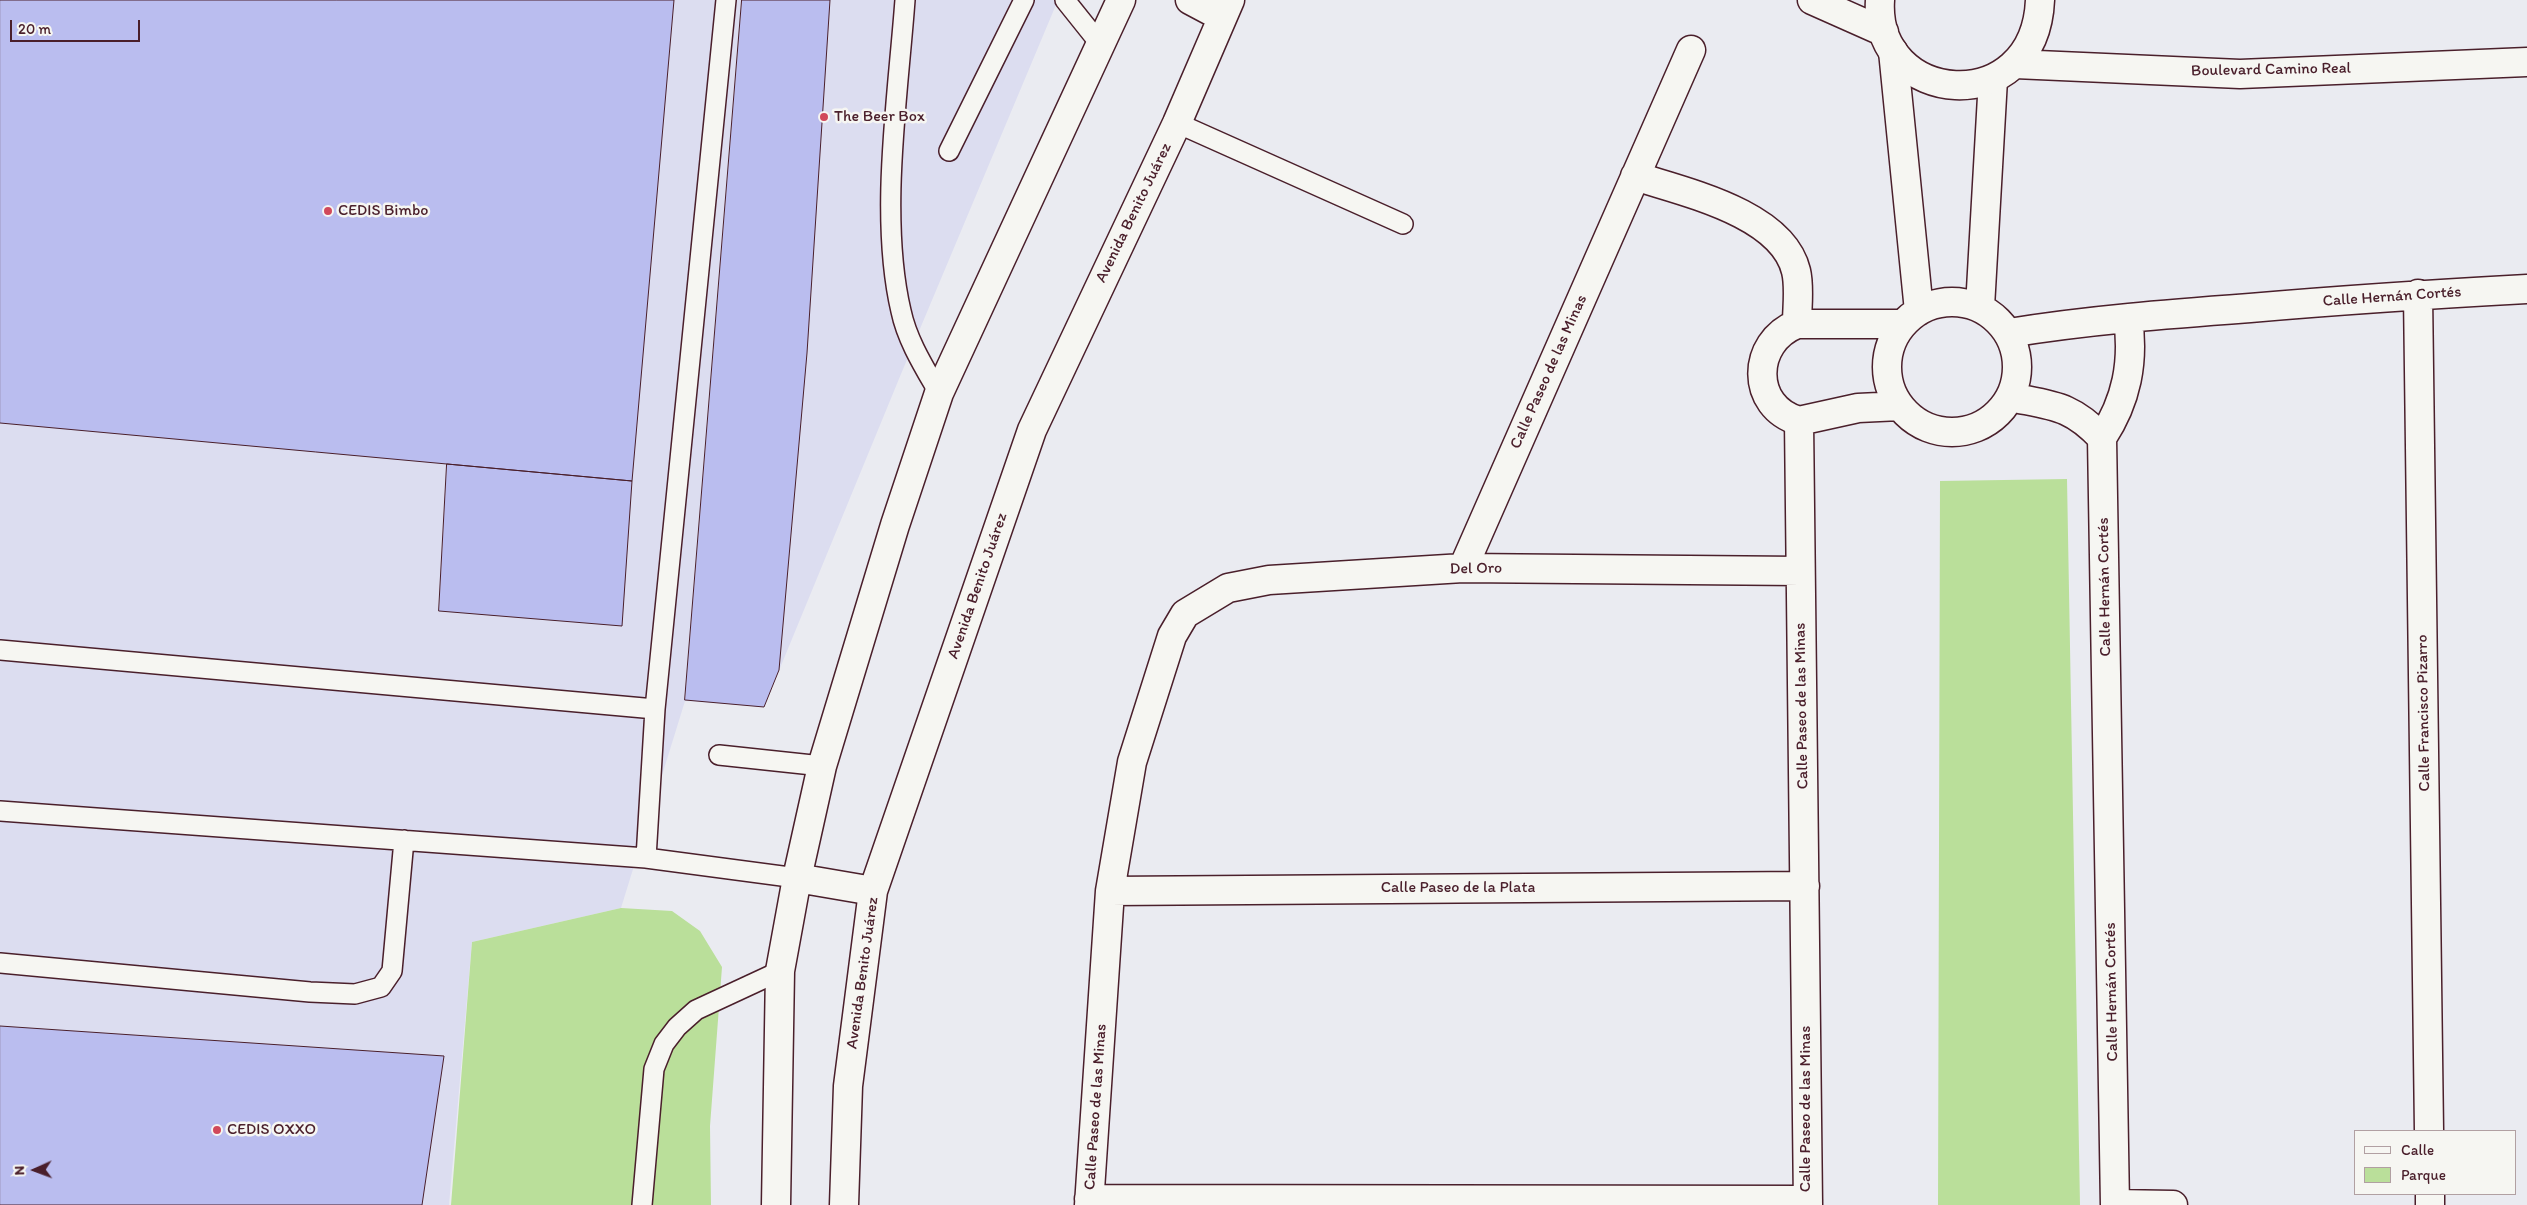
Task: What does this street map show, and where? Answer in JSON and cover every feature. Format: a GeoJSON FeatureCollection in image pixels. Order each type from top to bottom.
{"type":"FeatureCollection","features":[{"type":"Feature","properties":{"kind":"street"},"geometry":{"type":"LineString","coordinates":[[776,1205],[780,971],[797,878],[822,766],[895,525],[939,393],[1121,0]]}},
{"type":"Feature","properties":{"kind":"street"},"geometry":{"type":"LineString","coordinates":[[1190,0],[1226,8]]}},
{"type":"Feature","properties":{"kind":"street"},"geometry":{"type":"LineString","coordinates":[[1812,0],[1888,41]]}},
{"type":"Feature","properties":{"kind":"street"},"geometry":{"type":"LineString","coordinates":[[1880,0],[1888,41],[1911,317],[1892,343],[1887,364],[1890,386],[1900,406],[1916,421],[1936,430],[1957,432],[1979,427],[1997,415],[2010,397],[2017,376],[2017,354],[2009,334],[1996,318],[1980,307],[1959,302],[1938,303],[1911,317],[1797,324],[1786,328],[1773,340],[1764,357],[1762,372],[1765,391],[1774,406],[1786,418],[1799,421],[1858,408],[1900,406]]}},
{"type":"Feature","properties":{"kind":"street"},"geometry":{"type":"LineString","coordinates":[[1980,307],[2004,72],[2030,46],[2038,24],[2040,0]]}},
{"type":"Feature","properties":{"kind":"street","name":"Avenida Benito Juárez"},"geometry":{"type":"LineString","coordinates":[[844,1205],[848,1086],[873,891],[1032,430],[1177,123],[1226,8]]}},
{"type":"Feature","properties":{"kind":"street","name":"Boulevard Camino Real"},"geometry":{"type":"LineString","coordinates":[[1888,41],[1909,68],[1921,76],[1949,86],[1972,86],[2004,72],[2134,71],[2240,74],[2527,62]]}},
{"type":"Feature","properties":{"kind":"street","name":"Calle Paseo de las Minas"},"geometry":{"type":"LineString","coordinates":[[1462,568],[1691,50]]}},
{"type":"Feature","properties":{"kind":"street"},"geometry":{"type":"LineString","coordinates":[[1635,176],[1723,205],[1764,227],[1783,245],[1792,258],[1797,272],[1797,324]]}},
{"type":"Feature","properties":{"kind":"street","name":"Calle Hernán Cortés"},"geometry":{"type":"LineString","coordinates":[[2009,334],[2070,324],[2128,318],[2418,294],[2527,289]]}},
{"type":"Feature","properties":{"kind":"street","name":"Calle Francisco Pizarro"},"geometry":{"type":"LineString","coordinates":[[2418,294],[2429,1130]]}},
{"type":"Feature","properties":{"kind":"street"},"geometry":{"type":"LineString","coordinates":[[2010,397],[2065,409],[2086,421],[2102,438],[2114,420],[2130,373],[2131,343],[2128,318]]}},
{"type":"Feature","properties":{"kind":"street","name":"Calle Paseo de las Minas"},"geometry":{"type":"LineString","coordinates":[[1172,636],[1132,762],[1110,891],[1089,1202],[1808,1202],[1799,421]]}},
{"type":"Feature","properties":{"kind":"street","name":"Calle Hernán Cortés"},"geometry":{"type":"LineString","coordinates":[[2102,438],[2115,1204],[2173,1205]]}},
{"type":"Feature","properties":{"kind":"street","name":"Del Oro"},"geometry":{"type":"LineString","coordinates":[[1172,636],[1185,614],[1228,588],[1269,580],[1462,568],[1800,571]]}},
{"type":"Feature","properties":{"kind":"street"},"geometry":{"type":"LineString","coordinates":[[797,878],[873,891]]}},
{"type":"Feature","properties":{"kind":"street","name":"Calle Paseo de la Plata"},"geometry":{"type":"LineString","coordinates":[[1110,891],[1805,886]]}},
{"type":"Feature","properties":{"kind":"lane"},"geometry":{"type":"LineString","coordinates":[[646,858],[655,709],[726,0]]}},
{"type":"Feature","properties":{"kind":"lane"},"geometry":{"type":"LineString","coordinates":[[905,0],[892,180],[893,264],[904,321],[914,348],[939,393]]}},
{"type":"Feature","properties":{"kind":"lane"},"geometry":{"type":"LineString","coordinates":[[949,151],[1024,0]]}},
{"type":"Feature","properties":{"kind":"lane"},"geometry":{"type":"LineString","coordinates":[[1065,0],[1101,44]]}},
{"type":"Feature","properties":{"kind":"lane"},"geometry":{"type":"LineString","coordinates":[[1177,123],[1403,224]]}},
{"type":"Feature","properties":{"kind":"lane"},"geometry":{"type":"LineString","coordinates":[[0,650],[655,709]]}},
{"type":"Feature","properties":{"kind":"lane"},"geometry":{"type":"LineString","coordinates":[[719,755],[822,766]]}},
{"type":"Feature","properties":{"kind":"lane"},"geometry":{"type":"LineString","coordinates":[[0,811],[646,858],[797,878]]}},
{"type":"Feature","properties":{"kind":"lane"},"geometry":{"type":"LineString","coordinates":[[0,963],[310,992],[355,994],[381,987],[392,971],[404,840]]}},
{"type":"Feature","properties":{"kind":"lane"},"geometry":{"type":"LineString","coordinates":[[642,1205],[654,1069],[664,1044],[677,1027],[696,1010],[780,971]]}},
{"type":"Feature","properties":{"kind":"shaded area"},"geometry":{"type":"Polygon","coordinates":[[[0,0],[1058,0],[764,707],[685,701],[621,908],[472,942],[449,1205],[0,1205],[0,0]]]}},
{"type":"Feature","properties":{"kind":"green space"},"geometry":{"type":"Polygon","coordinates":[[[2067,479],[2080,1205],[1938,1205],[1940,481],[2067,479]]]}},
{"type":"Feature","properties":{"kind":"green space"},"geometry":{"type":"Polygon","coordinates":[[[621,908],[672,911],[700,931],[722,967],[710,1126],[711,1205],[451,1205],[472,942],[621,908]]]}},
{"type":"Feature","properties":{"kind":"building","name":"CEDIS Bimbo"},"geometry":{"type":"Polygon","coordinates":[[[0,0],[674,0],[632,481],[0,423],[0,0]]]}},
{"type":"Feature","properties":{"kind":"building"},"geometry":{"type":"Polygon","coordinates":[[[742,0],[830,0],[807,353],[779,670],[764,707],[685,700],[742,0]]]}},
{"type":"Feature","properties":{"kind":"building"},"geometry":{"type":"Polygon","coordinates":[[[447,464],[632,481],[622,626],[439,611],[447,464]]]}},
{"type":"Feature","properties":{"kind":"building","name":"CEDIS OXXO"},"geometry":{"type":"Polygon","coordinates":[[[0,1026],[444,1056],[422,1205],[0,1205],[0,1026]]]}},
{"type":"Feature","properties":{"kind":"place","name":"The Beer Box"},"geometry":{"type":"Point","coordinates":[824,117]}},
{"type":"Feature","properties":{"kind":"place","name":"CEDIS Bimbo"},"geometry":{"type":"Point","coordinates":[328,211]}},
{"type":"Feature","properties":{"kind":"place","name":"CEDIS OXXO"},"geometry":{"type":"Point","coordinates":[217,1130]}}]}
